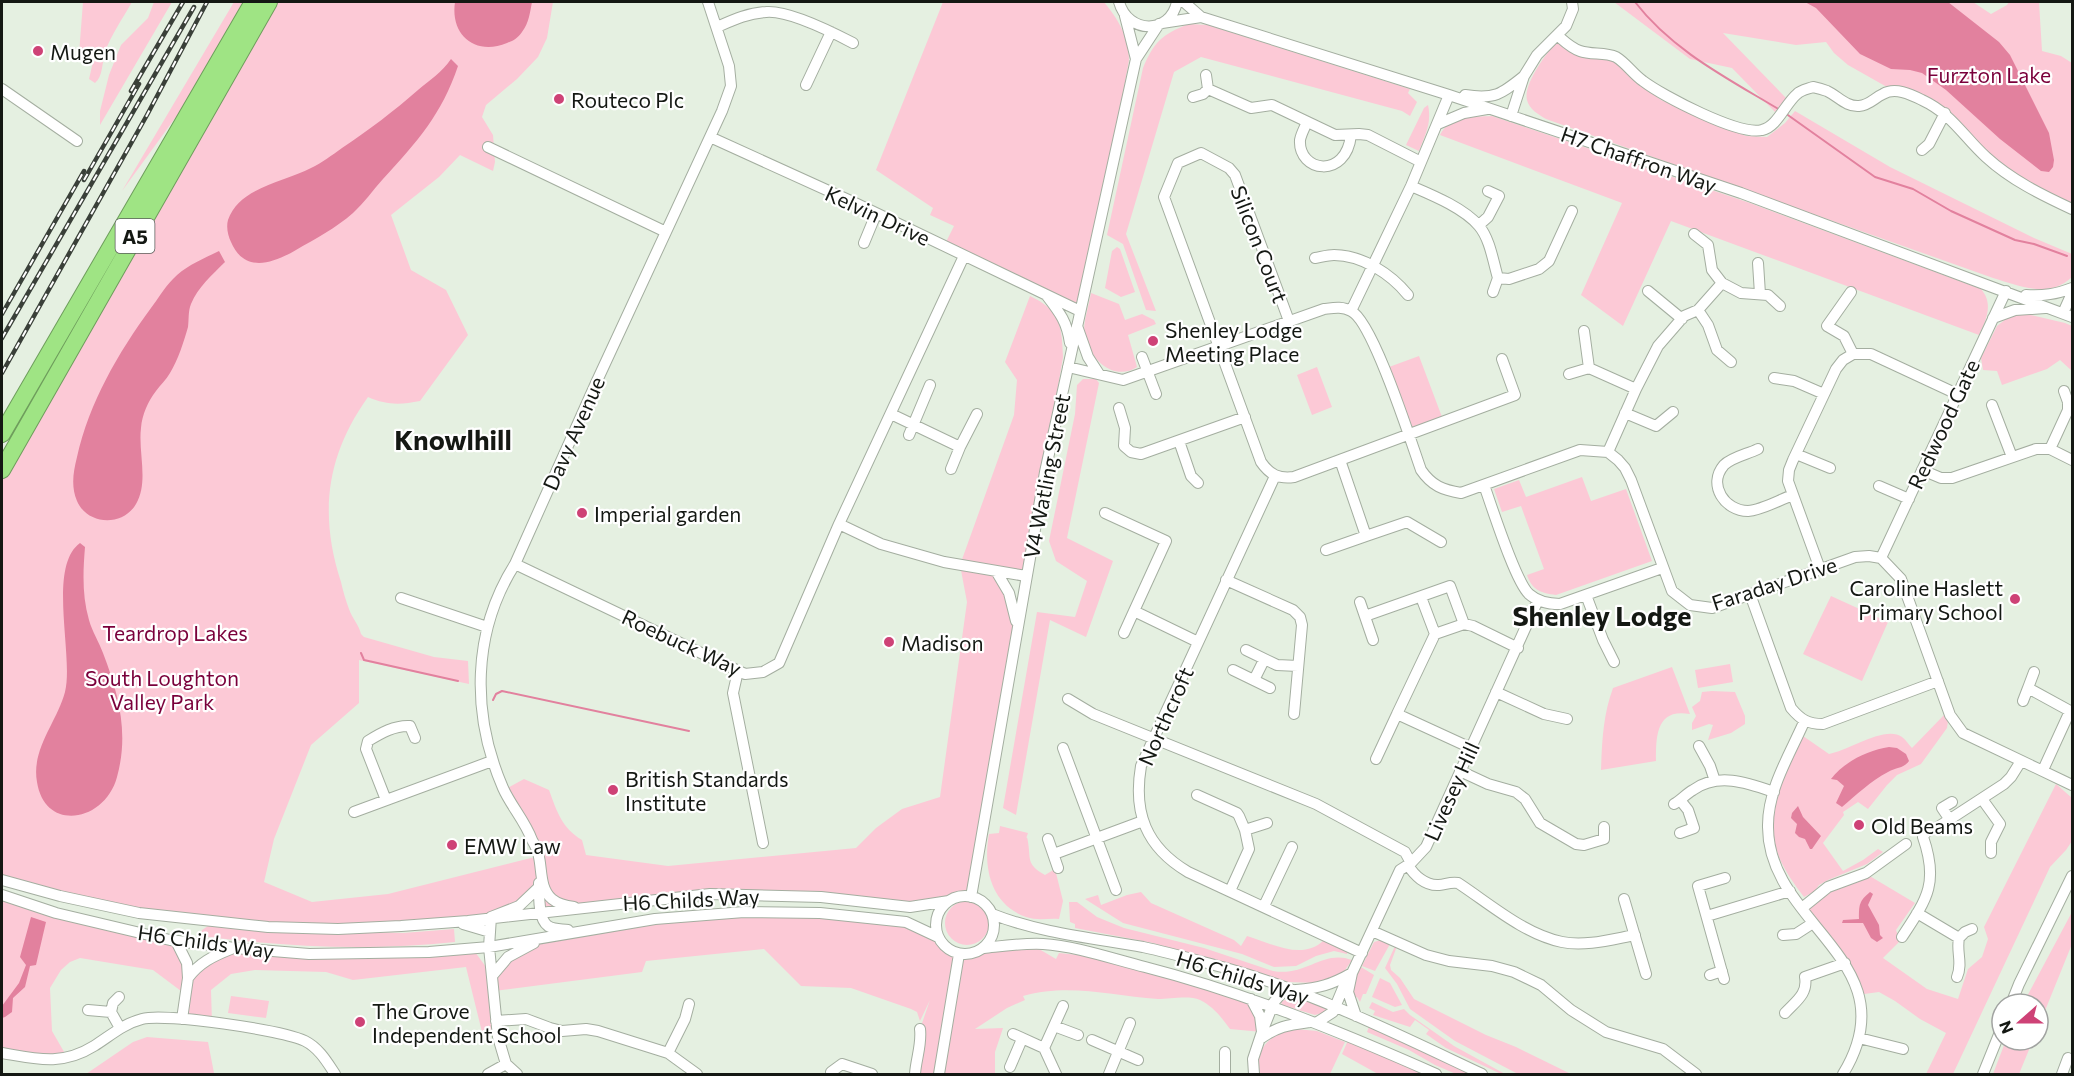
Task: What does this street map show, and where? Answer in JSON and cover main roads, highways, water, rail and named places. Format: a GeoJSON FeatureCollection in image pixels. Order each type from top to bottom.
{"type":"FeatureCollection","features":[{"type":"Feature","properties":{"kind":"highway","name":"A5"},"geometry":{"type":"LineString","coordinates":[[2,434],[253,2]]}},
{"type":"Feature","properties":{"kind":"highway","name":"A5"},"geometry":{"type":"LineString","coordinates":[[2,470],[269,2]]}},
{"type":"Feature","properties":{"kind":"waterway"},"geometry":{"type":"LineString","coordinates":[[1635,2],[1666,35],[1684,49],[1721,75],[1780,110]]}},
{"type":"Feature","properties":{"kind":"waterway"},"geometry":{"type":"LineString","coordinates":[[1785,113],[1875,177],[1913,189],[1951,211],[2015,240],[2067,256]]}},
{"type":"Feature","properties":{"kind":"waterway"},"geometry":{"type":"LineString","coordinates":[[361,653],[364,660],[458,681]]}},
{"type":"Feature","properties":{"kind":"waterway"},"geometry":{"type":"LineString","coordinates":[[493,700],[496,694],[502,691],[689,731]]}},
{"type":"Feature","properties":{"kind":"railway"},"geometry":{"type":"LineString","coordinates":[[131,91],[183,2]]}},
{"type":"Feature","properties":{"kind":"railway"},"geometry":{"type":"LineString","coordinates":[[2,373],[147,115],[207,2]]}},
{"type":"Feature","properties":{"kind":"railway"},"geometry":{"type":"LineString","coordinates":[[2,338],[194,7]]}},
{"type":"Feature","properties":{"kind":"railway"},"geometry":{"type":"LineString","coordinates":[[84,180],[139,84]]}},
{"type":"Feature","properties":{"kind":"railway"},"geometry":{"type":"LineString","coordinates":[[2,314],[84,171]]}},
{"type":"Feature","properties":{"kind":"place","name":"Mugen"},"geometry":{"type":"Point","coordinates":[38,51]}},
{"type":"Feature","properties":{"kind":"place","name":"Routeco Plc"},"geometry":{"type":"Point","coordinates":[559,99]}},
{"type":"Feature","properties":{"kind":"place","name":"Shenley Lodge Meeting Place"},"geometry":{"type":"Point","coordinates":[1153,341]}},
{"type":"Feature","properties":{"kind":"place","name":"Imperial garden"},"geometry":{"type":"Point","coordinates":[582,513]}},
{"type":"Feature","properties":{"kind":"place","name":"Caroline Haslett Primary School"},"geometry":{"type":"Point","coordinates":[2015,599]}},
{"type":"Feature","properties":{"kind":"place","name":"Madison"},"geometry":{"type":"Point","coordinates":[889,642]}},
{"type":"Feature","properties":{"kind":"place","name":"British Standards Institute"},"geometry":{"type":"Point","coordinates":[613,790]}},
{"type":"Feature","properties":{"kind":"place","name":"Old Beams"},"geometry":{"type":"Point","coordinates":[1859,825]}},
{"type":"Feature","properties":{"kind":"place","name":"EMW Law"},"geometry":{"type":"Point","coordinates":[452,845]}},
{"type":"Feature","properties":{"kind":"place","name":"The Grove Independent School"},"geometry":{"type":"Point","coordinates":[360,1022]}},
{"type":"Feature","properties":{"kind":"district","name":"Knowlhill"},"geometry":{"type":"Point","coordinates":[453,439]}},
{"type":"Feature","properties":{"kind":"district","name":"Shenley Lodge"},"geometry":{"type":"Point","coordinates":[1602,615]}},
{"type":"Feature","properties":{"kind":"park label","name":"Furzton Lake"},"geometry":{"type":"Point","coordinates":[1989,74]}},
{"type":"Feature","properties":{"kind":"park label","name":"Teardrop Lakes"},"geometry":{"type":"Point","coordinates":[175,632]}},
{"type":"Feature","properties":{"kind":"park label","name":"South Loughton Valley Park"},"geometry":{"type":"Point","coordinates":[162,689]}}]}
